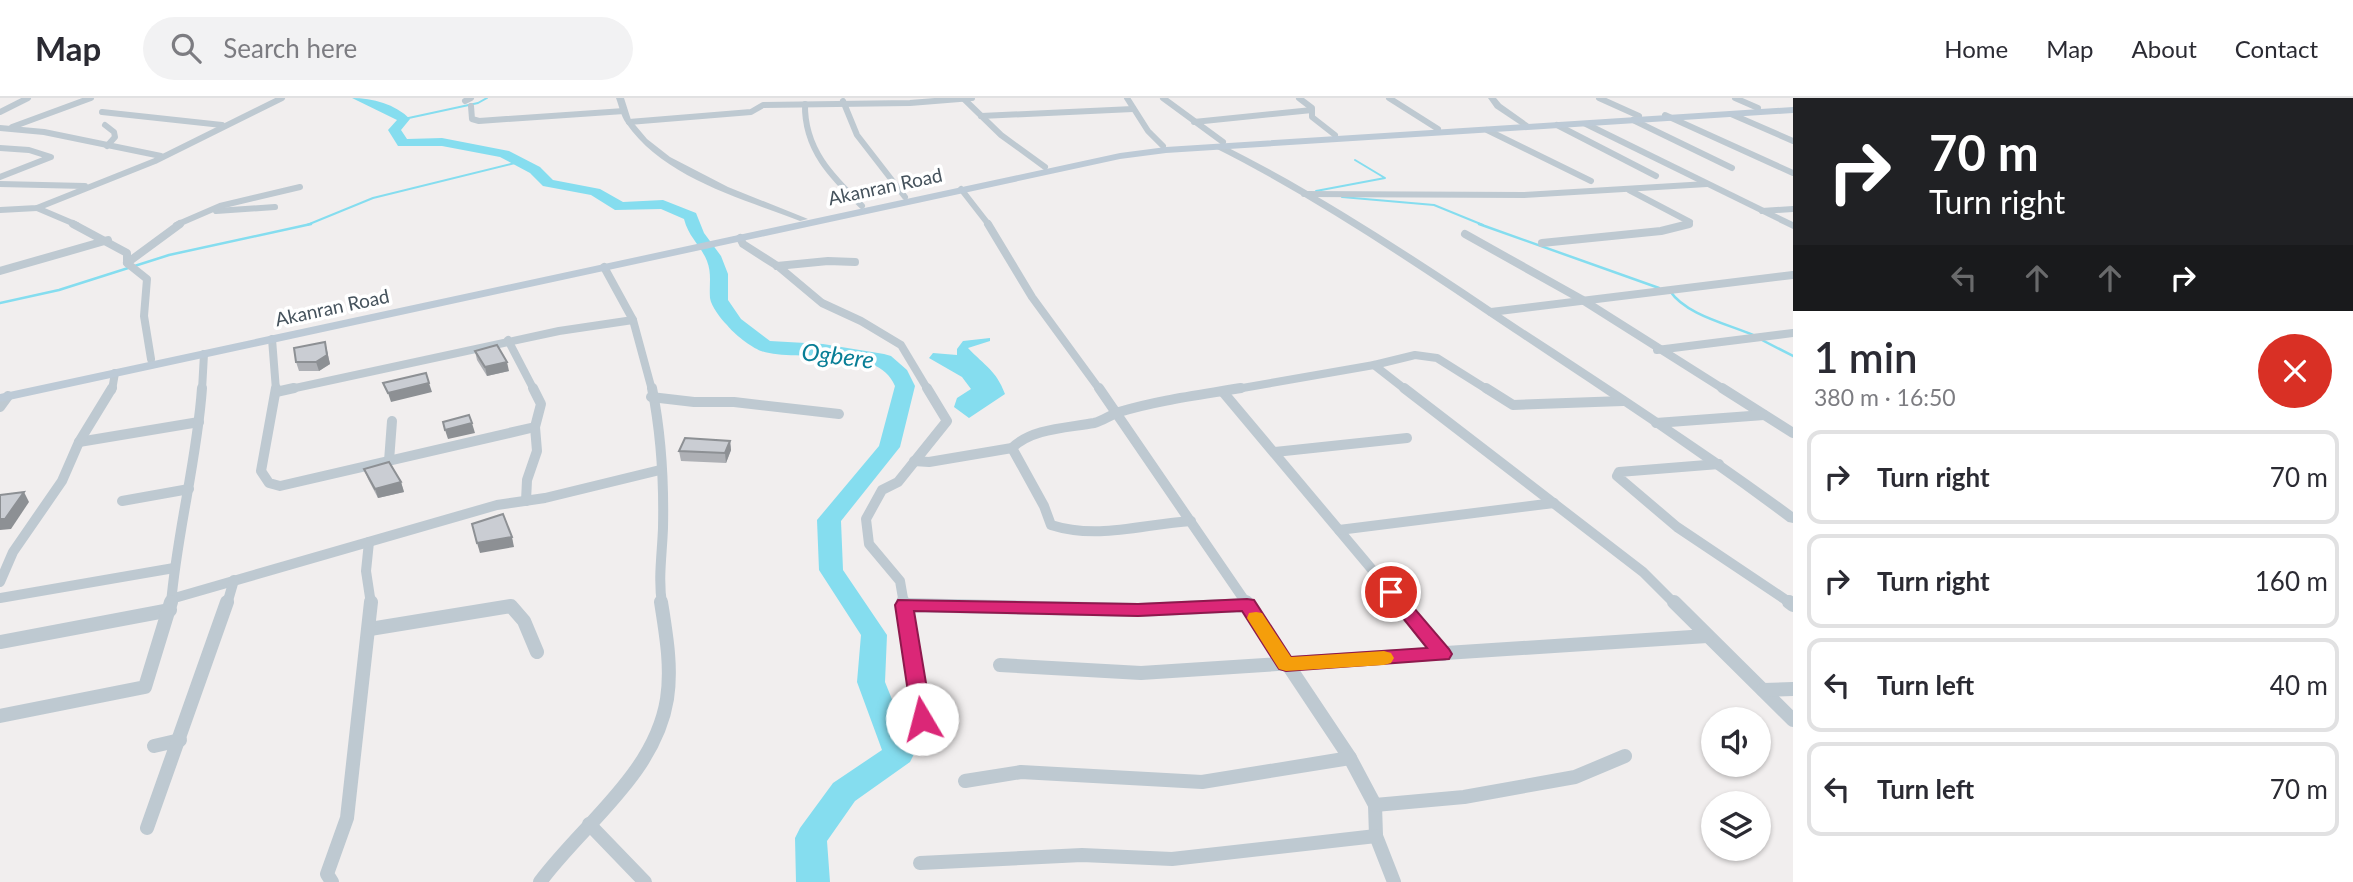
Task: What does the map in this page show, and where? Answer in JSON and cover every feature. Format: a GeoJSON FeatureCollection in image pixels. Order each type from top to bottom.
{"type":"FeatureCollection","features":[{"type":"Feature","properties":{"kind":"main road","name":"Akanran Road"},"geometry":{"type":"LineString","coordinates":[[2,398],[862,206],[1119,152],[1163,146],[1668,116],[1758,108],[1790,110]]}},
{"type":"Feature","properties":{"kind":"main road","name":"Akanran Road"},"geometry":{"type":"LineString","coordinates":[[1668,116],[1790,110]]}},
{"type":"Feature","properties":{"kind":"main road","name":"Akanran Road"},"geometry":{"type":"LineString","coordinates":[[1248,142],[1487,130],[1636,118]]}},
{"type":"Feature","properties":{"kind":"main road","name":"Akanran Road"},"geometry":{"type":"LineString","coordinates":[[708,242],[740,238],[1120,156],[1221,144]]}},
{"type":"Feature","properties":{"kind":"main road","name":"Akanran Road"},"geometry":{"type":"LineString","coordinates":[[2,398],[151,359],[604,267],[690,246]]}},
{"type":"Feature","properties":{"kind":"street"},"geometry":{"type":"LineString","coordinates":[[0,112],[28,98]]}},
{"type":"Feature","properties":{"kind":"street"},"geometry":{"type":"LineString","coordinates":[[9,128],[91,98]]}},
{"type":"Feature","properties":{"kind":"street"},"geometry":{"type":"LineString","coordinates":[[0,210],[37,208],[155,161],[222,125],[282,98]]}},
{"type":"Feature","properties":{"kind":"street"},"geometry":{"type":"LineString","coordinates":[[620,98],[629,122],[650,147],[713,183],[803,219]]}},
{"type":"Feature","properties":{"kind":"street"},"geometry":{"type":"LineString","coordinates":[[954,98],[970,99]]}},
{"type":"Feature","properties":{"kind":"street"},"geometry":{"type":"LineString","coordinates":[[1127,98],[1163,146]]}},
{"type":"Feature","properties":{"kind":"street"},"geometry":{"type":"LineString","coordinates":[[1163,98],[1221,144],[1419,264],[1719,464],[1793,519]]}},
{"type":"Feature","properties":{"kind":"street"},"geometry":{"type":"LineString","coordinates":[[1299,98],[1312,110],[1312,117],[1335,135]]}},
{"type":"Feature","properties":{"kind":"street"},"geometry":{"type":"LineString","coordinates":[[1389,98],[1438,129]]}},
{"type":"Feature","properties":{"kind":"street"},"geometry":{"type":"LineString","coordinates":[[1492,98],[1525,124]]}},
{"type":"Feature","properties":{"kind":"street"},"geometry":{"type":"LineString","coordinates":[[1599,98],[1732,168]]}},
{"type":"Feature","properties":{"kind":"street"},"geometry":{"type":"LineString","coordinates":[[1735,98],[1758,108]]}},
{"type":"Feature","properties":{"kind":"street"},"geometry":{"type":"LineString","coordinates":[[629,122],[751,112],[763,102],[805,104],[970,99]]}},
{"type":"Feature","properties":{"kind":"street"},"geometry":{"type":"LineString","coordinates":[[970,99],[981,116],[1001,135],[1045,167]]}},
{"type":"Feature","properties":{"kind":"street"},"geometry":{"type":"LineString","coordinates":[[844,101],[857,135],[905,197]]}},
{"type":"Feature","properties":{"kind":"street"},"geometry":{"type":"LineString","coordinates":[[805,104],[804,126],[825,170],[862,206]]}},
{"type":"Feature","properties":{"kind":"street"},"geometry":{"type":"LineString","coordinates":[[471,106],[472,119],[479,121],[624,111]]}},
{"type":"Feature","properties":{"kind":"street"},"geometry":{"type":"LineString","coordinates":[[981,116],[1133,109]]}},
{"type":"Feature","properties":{"kind":"street"},"geometry":{"type":"LineString","coordinates":[[1194,122],[1312,110]]}},
{"type":"Feature","properties":{"kind":"street"},"geometry":{"type":"LineString","coordinates":[[102,112],[222,125]]}},
{"type":"Feature","properties":{"kind":"street"},"geometry":{"type":"LineString","coordinates":[[1731,114],[1793,141]]}},
{"type":"Feature","properties":{"kind":"street"},"geometry":{"type":"LineString","coordinates":[[1668,116],[1793,173]]}},
{"type":"Feature","properties":{"kind":"street"},"geometry":{"type":"LineString","coordinates":[[1584,123],[1793,226]]}},
{"type":"Feature","properties":{"kind":"street"},"geometry":{"type":"LineString","coordinates":[[1557,125],[1656,176]]}},
{"type":"Feature","properties":{"kind":"street"},"geometry":{"type":"LineString","coordinates":[[87,142],[108,127],[115,137],[107,146]]}},
{"type":"Feature","properties":{"kind":"street"},"geometry":{"type":"LineString","coordinates":[[0,128],[161,156]]}},
{"type":"Feature","properties":{"kind":"street"},"geometry":{"type":"LineString","coordinates":[[1487,130],[1591,181]]}},
{"type":"Feature","properties":{"kind":"street"},"geometry":{"type":"LineString","coordinates":[[0,148],[29,150],[51,157],[0,177]]}},
{"type":"Feature","properties":{"kind":"street"},"geometry":{"type":"LineString","coordinates":[[0,184],[91,186]]}},
{"type":"Feature","properties":{"kind":"street"},"geometry":{"type":"LineString","coordinates":[[1304,194],[1524,195],[1707,184]]}},
{"type":"Feature","properties":{"kind":"street"},"geometry":{"type":"LineString","coordinates":[[130,266],[173,226],[242,197],[300,187]]}},
{"type":"Feature","properties":{"kind":"street"},"geometry":{"type":"LineString","coordinates":[[961,189],[1007,251],[1031,297],[1191,521],[1350,758],[1375,806],[1376,836],[1394,882]]}},
{"type":"Feature","properties":{"kind":"street"},"geometry":{"type":"LineString","coordinates":[[1542,243],[1661,231],[1689,224],[1690,222],[1629,190]]}},
{"type":"Feature","properties":{"kind":"street"},"geometry":{"type":"LineString","coordinates":[[207,212],[275,206]]}},
{"type":"Feature","properties":{"kind":"street"},"geometry":{"type":"LineString","coordinates":[[37,208],[108,240],[127,253],[130,266],[147,279],[144,316],[151,359]]}},
{"type":"Feature","properties":{"kind":"street"},"geometry":{"type":"LineString","coordinates":[[1762,211],[1793,209]]}},
{"type":"Feature","properties":{"kind":"street"},"geometry":{"type":"LineString","coordinates":[[1465,234],[1581,299],[1793,433]]}},
{"type":"Feature","properties":{"kind":"street"},"geometry":{"type":"LineString","coordinates":[[740,238],[743,244],[777,266],[822,303],[861,321],[901,345],[947,421],[898,482],[882,490],[866,519],[869,544],[900,581],[922,719],[908,738]]}},
{"type":"Feature","properties":{"kind":"street"},"geometry":{"type":"LineString","coordinates":[[0,271],[108,240]]}},
{"type":"Feature","properties":{"kind":"street"},"geometry":{"type":"LineString","coordinates":[[777,266],[828,261],[855,262]]}},
{"type":"Feature","properties":{"kind":"street"},"geometry":{"type":"LineString","coordinates":[[540,882],[634,771],[655,737],[666,705],[670,652],[659,579],[664,527],[651,397],[645,359],[633,320],[604,267]]}},
{"type":"Feature","properties":{"kind":"street"},"geometry":{"type":"LineString","coordinates":[[1491,312],[1793,275]]}},
{"type":"Feature","properties":{"kind":"street"},"geometry":{"type":"LineString","coordinates":[[276,393],[508,341],[633,320]]}},
{"type":"Feature","properties":{"kind":"street"},"geometry":{"type":"LineString","coordinates":[[1657,349],[1793,333]]}},
{"type":"Feature","properties":{"kind":"street"},"geometry":{"type":"LineString","coordinates":[[272,339],[276,393],[261,471],[269,483],[280,486],[295,484],[535,427]]}},
{"type":"Feature","properties":{"kind":"street"},"geometry":{"type":"LineString","coordinates":[[508,341],[541,404],[535,427],[537,450],[527,480],[526,501]]}},
{"type":"Feature","properties":{"kind":"street"},"geometry":{"type":"LineString","coordinates":[[0,716],[145,687],[171,604],[174,568],[199,422],[204,354]]}},
{"type":"Feature","properties":{"kind":"street"},"geometry":{"type":"LineString","coordinates":[[914,461],[929,462],[1012,448],[1017,443],[1043,432],[1098,422],[1116,413],[1415,355],[1437,358],[1513,405],[1623,401]]}},
{"type":"Feature","properties":{"kind":"street"},"geometry":{"type":"LineString","coordinates":[[1374,365],[1643,572],[1793,720]]}},
{"type":"Feature","properties":{"kind":"street"},"geometry":{"type":"LineString","coordinates":[[0,582],[13,552],[62,481],[79,442],[105,404],[112,391],[115,373]]}},
{"type":"Feature","properties":{"kind":"street"},"geometry":{"type":"LineString","coordinates":[[1223,392],[1443,654]]}},
{"type":"Feature","properties":{"kind":"street"},"geometry":{"type":"LineString","coordinates":[[651,397],[694,402],[734,402],[839,414]]}},
{"type":"Feature","properties":{"kind":"street"},"geometry":{"type":"LineString","coordinates":[[1656,424],[1764,415]]}},
{"type":"Feature","properties":{"kind":"street"},"geometry":{"type":"LineString","coordinates":[[389,461],[392,421]]}},
{"type":"Feature","properties":{"kind":"street"},"geometry":{"type":"LineString","coordinates":[[79,442],[199,422]]}},
{"type":"Feature","properties":{"kind":"street"},"geometry":{"type":"LineString","coordinates":[[1275,452],[1407,439]]}},
{"type":"Feature","properties":{"kind":"street"},"geometry":{"type":"LineString","coordinates":[[1012,448],[1034,491],[1049,513],[1051,525],[1060,529],[1100,533],[1161,522],[1191,521]]}},
{"type":"Feature","properties":{"kind":"street"},"geometry":{"type":"LineString","coordinates":[[1719,464],[1619,472],[1617,476],[1677,527],[1793,605]]}},
{"type":"Feature","properties":{"kind":"street"},"geometry":{"type":"LineString","coordinates":[[0,642],[171,604],[234,580],[497,505],[526,501],[660,470]]}},
{"type":"Feature","properties":{"kind":"street"},"geometry":{"type":"LineString","coordinates":[[122,501],[189,489]]}},
{"type":"Feature","properties":{"kind":"street"},"geometry":{"type":"LineString","coordinates":[[1339,530],[1554,503]]}},
{"type":"Feature","properties":{"kind":"street"},"geometry":{"type":"LineString","coordinates":[[332,882],[327,874],[347,818],[351,764],[370,629],[371,594],[366,571],[369,542]]}},
{"type":"Feature","properties":{"kind":"street"},"geometry":{"type":"LineString","coordinates":[[0,598],[174,568]]}},
{"type":"Feature","properties":{"kind":"street"},"geometry":{"type":"LineString","coordinates":[[147,828],[234,580]]}},
{"type":"Feature","properties":{"kind":"street"},"geometry":{"type":"LineString","coordinates":[[904,605],[1138,610],[1247,605]]}},
{"type":"Feature","properties":{"kind":"street"},"geometry":{"type":"LineString","coordinates":[[370,629],[511,606],[524,621],[537,652]]}},
{"type":"Feature","properties":{"kind":"street"},"geometry":{"type":"LineString","coordinates":[[1000,665],[1141,673],[1707,636]]}},
{"type":"Feature","properties":{"kind":"street"},"geometry":{"type":"LineString","coordinates":[[1763,690],[1793,690]]}},
{"type":"Feature","properties":{"kind":"street"},"geometry":{"type":"LineString","coordinates":[[154,746],[180,740]]}},
{"type":"Feature","properties":{"kind":"street"},"geometry":{"type":"LineString","coordinates":[[1375,806],[1464,797],[1575,777],[1625,756]]}},
{"type":"Feature","properties":{"kind":"street"},"geometry":{"type":"LineString","coordinates":[[965,781],[1021,772],[1202,782],[1350,758]]}},
{"type":"Feature","properties":{"kind":"street"},"geometry":{"type":"LineString","coordinates":[[589,824],[645,882]]}},
{"type":"Feature","properties":{"kind":"street"},"geometry":{"type":"LineString","coordinates":[[920,863],[1082,855],[1172,859],[1376,836]]}},
{"type":"Feature","properties":{"kind":"water"},"geometry":{"type":"Polygon","coordinates":[[[990,338],[990,341],[968,348],[994,374],[1005,394],[969,418],[954,407],[957,398],[971,389],[962,377],[929,358],[933,353],[957,355],[957,349],[963,341],[990,338]]]}},
{"type":"Feature","properties":{"kind":"building"},"geometry":{"type":"Polygon","coordinates":[[[325,342],[327,355],[316,362],[296,362],[294,348],[325,342]]]}},
{"type":"Feature","properties":{"kind":"building"},"geometry":{"type":"Polygon","coordinates":[[[497,345],[507,362],[485,367],[475,351],[497,345]]]}},
{"type":"Feature","properties":{"kind":"building"},"geometry":{"type":"Polygon","coordinates":[[[426,373],[429,383],[388,393],[383,383],[426,373]]]}},
{"type":"Feature","properties":{"kind":"building"},"geometry":{"type":"Polygon","coordinates":[[[469,415],[472,423],[445,430],[443,422],[469,415]]]}},
{"type":"Feature","properties":{"kind":"building"},"geometry":{"type":"Polygon","coordinates":[[[685,438],[730,441],[725,453],[679,451],[685,438]]]}},
{"type":"Feature","properties":{"kind":"building"},"geometry":{"type":"Polygon","coordinates":[[[389,462],[401,482],[375,489],[364,469],[389,462]]]}},
{"type":"Feature","properties":{"kind":"building"},"geometry":{"type":"Polygon","coordinates":[[[24,492],[5,519],[0,519],[0,495],[24,492]]]}},
{"type":"Feature","properties":{"kind":"building"},"geometry":{"type":"Polygon","coordinates":[[[503,514],[512,537],[477,543],[472,524],[503,514]]]}},
{"type":"Feature","properties":{"kind":"waterway","name":"Ogbere"},"geometry":{"type":"LineString","coordinates":[[358,98],[391,110],[404,119],[394,130],[403,143],[442,142],[504,154],[535,170],[548,183],[595,192],[620,207],[663,204],[691,216],[696,234],[713,256],[720,274],[719,300],[734,323],[765,346],[823,350],[884,360],[900,374],[905,386],[889,447],[829,520],[831,570],[874,635],[871,682],[899,754],[844,792],[811,838],[813,882]]}},
{"type":"Feature","properties":{"kind":"waterway"},"geometry":{"type":"LineString","coordinates":[[404,119],[478,103],[487,98]]}},
{"type":"Feature","properties":{"kind":"waterway"},"geometry":{"type":"LineString","coordinates":[[1316,191],[1385,178],[1355,160]]}},
{"type":"Feature","properties":{"kind":"waterway"},"geometry":{"type":"LineString","coordinates":[[308,225],[373,198],[519,162]]}},
{"type":"Feature","properties":{"kind":"waterway"},"geometry":{"type":"LineString","coordinates":[[1342,197],[1434,205],[1483,225]]}},
{"type":"Feature","properties":{"kind":"waterway"},"geometry":{"type":"LineString","coordinates":[[1479,224],[1659,288]]}},
{"type":"Feature","properties":{"kind":"waterway"},"geometry":{"type":"LineString","coordinates":[[0,303],[59,290],[169,255],[308,225]]}},
{"type":"Feature","properties":{"kind":"waterway"},"geometry":{"type":"LineString","coordinates":[[1670,291],[1697,313],[1753,335]]}},
{"type":"Feature","properties":{"kind":"waterway"},"geometry":{"type":"LineString","coordinates":[[1760,339],[1793,356]]}},
{"type":"Feature","properties":{"kind":"slow traffic"},"geometry":{"type":"LineString","coordinates":[[1256,618],[1286,664],[1384,658]]}},
{"type":"Feature","properties":{"kind":"route"},"geometry":{"type":"LineString","coordinates":[[922,719],[904,605],[1138,610],[1247,605],[1286,664],[1443,654],[1391,592]]}}]}
